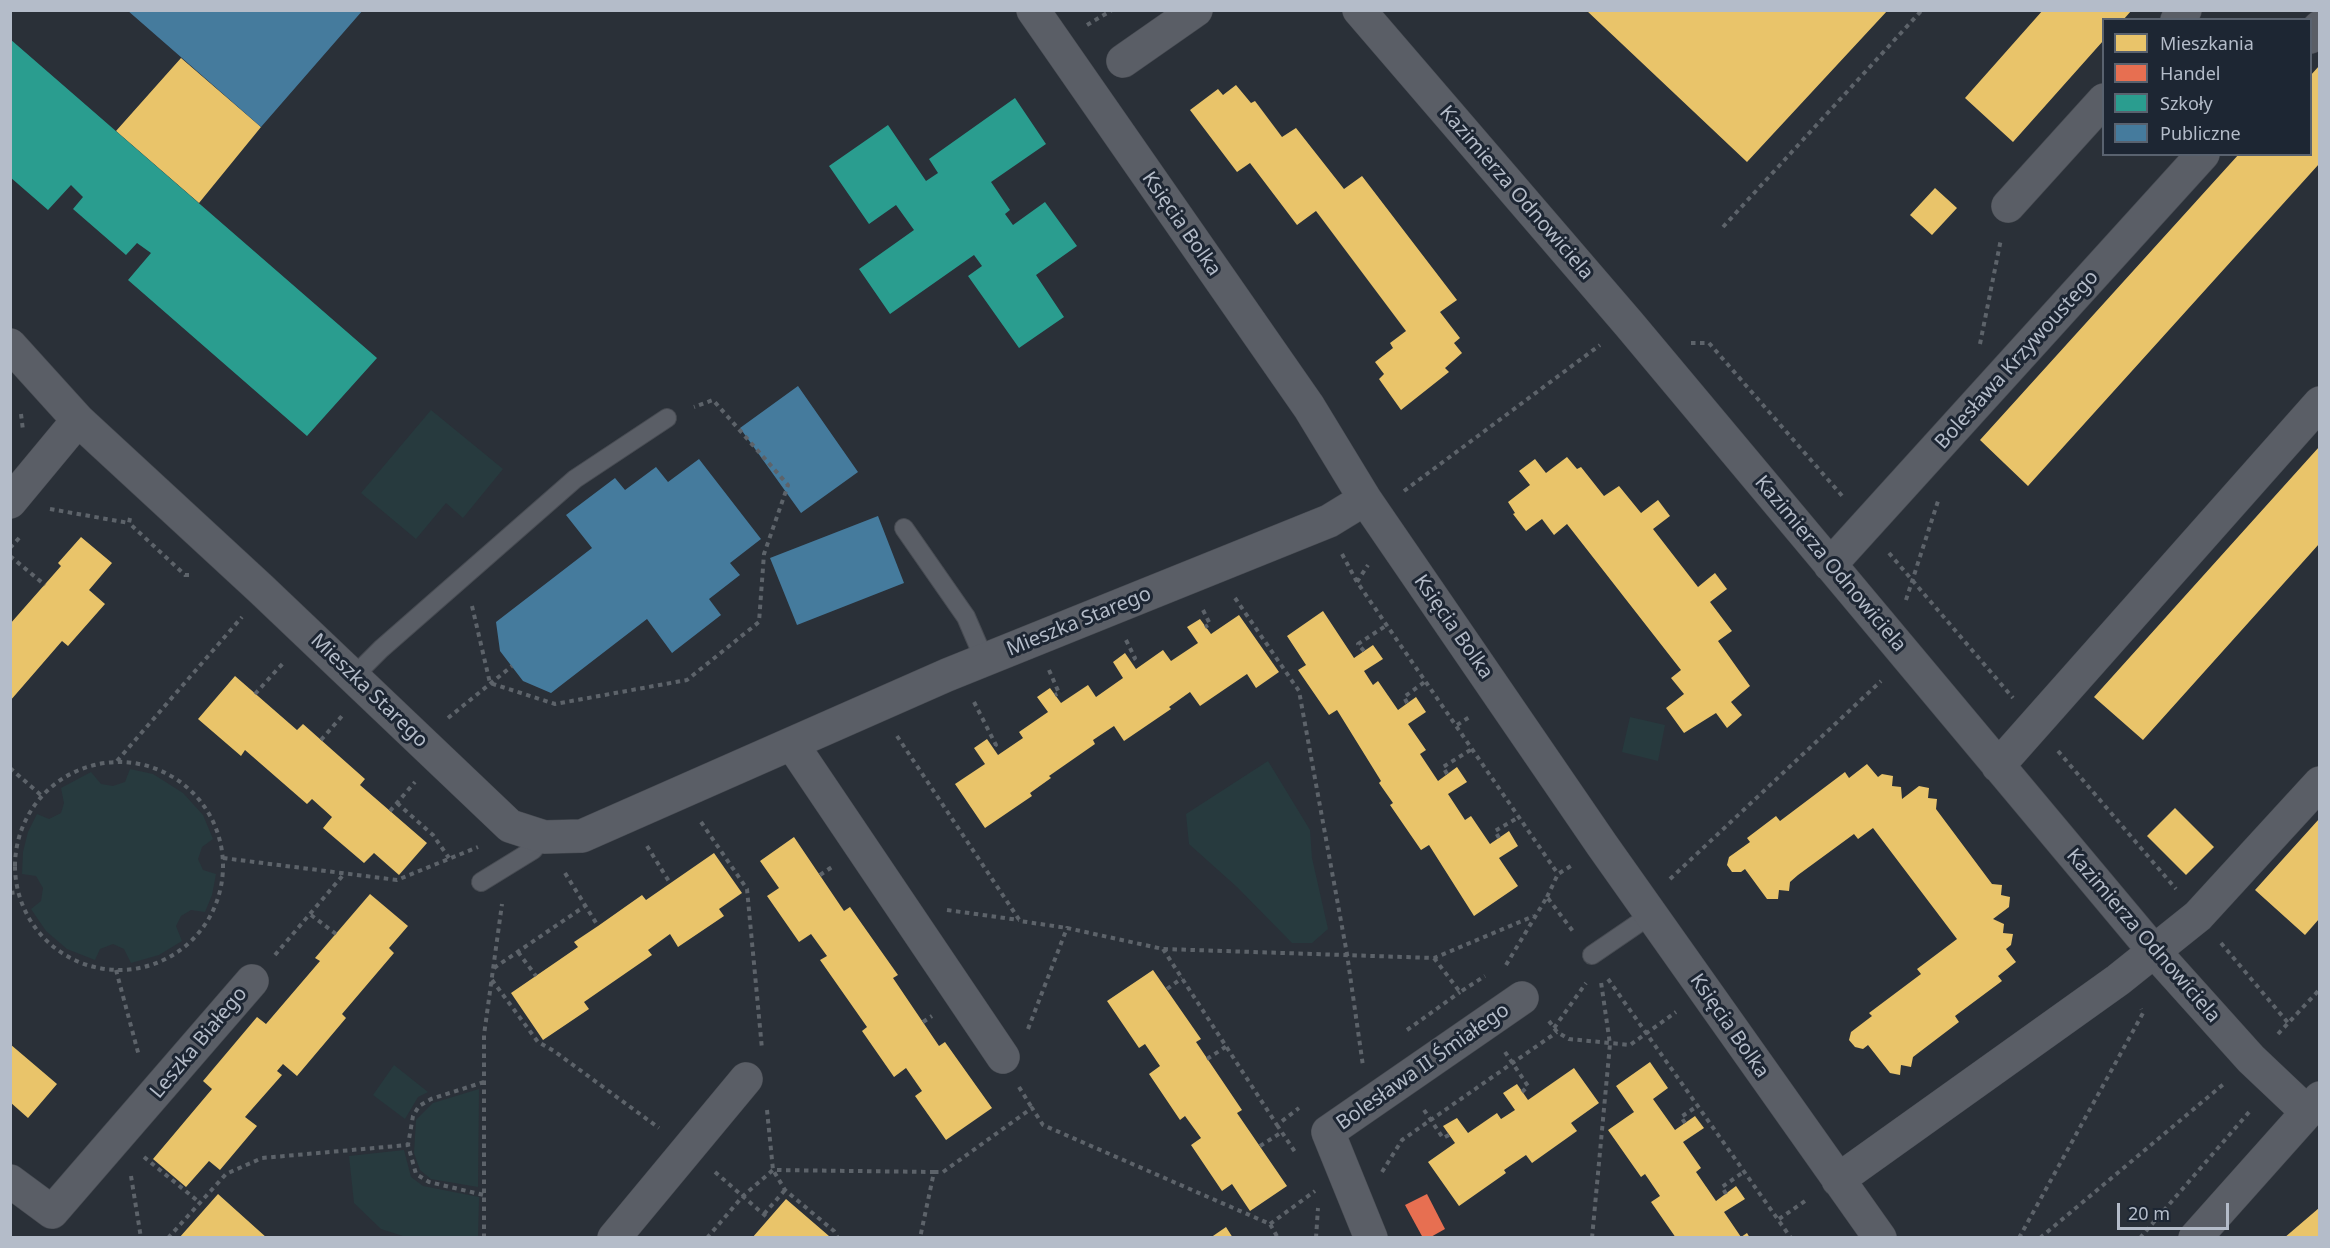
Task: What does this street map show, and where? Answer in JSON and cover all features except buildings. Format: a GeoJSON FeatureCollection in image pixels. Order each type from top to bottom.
{"type":"FeatureCollection","features":[{"type":"Feature","properties":{"kind":"street","name":"Księcia Bolka"},"geometry":{"type":"LineString","coordinates":[[1033,10],[1309,407],[1370,507],[1880,1238]]}},
{"type":"Feature","properties":{"kind":"street"},"geometry":{"type":"LineString","coordinates":[[1123,61],[1196,10]]}},
{"type":"Feature","properties":{"kind":"street","name":"Kazimierza Odnowiciela"},"geometry":{"type":"LineString","coordinates":[[1359,10],[1629,324],[2153,950],[2251,1059],[2313,1105]]}},
{"type":"Feature","properties":{"kind":"street"},"geometry":{"type":"LineString","coordinates":[[2007,206],[2102,101]]}},
{"type":"Feature","properties":{"kind":"street","name":"Bolesława Krzywoustego"},"geometry":{"type":"LineString","coordinates":[[1830,565],[2201,156]]}},
{"type":"Feature","properties":{"kind":"street","name":"Mieszka Starego"},"geometry":{"type":"LineString","coordinates":[[10,345],[78,420],[354,676],[510,826],[544,837],[582,836],[946,675],[1329,521],[1370,507]]}},
{"type":"Feature","properties":{"kind":"street"},"geometry":{"type":"LineString","coordinates":[[1998,766],[2319,402]]}},
{"type":"Feature","properties":{"kind":"street"},"geometry":{"type":"LineString","coordinates":[[10,502],[78,420]]}},
{"type":"Feature","properties":{"kind":"street"},"geometry":{"type":"LineString","coordinates":[[792,744],[1009,1068]]}},
{"type":"Feature","properties":{"kind":"street"},"geometry":{"type":"LineString","coordinates":[[1838,1180],[2118,980],[2198,916],[2319,783]]}},
{"type":"Feature","properties":{"kind":"street","name":"Leszka Białego"},"geometry":{"type":"LineString","coordinates":[[10,1181],[52,1212],[124,1137],[156,1093],[252,981]]}},
{"type":"Feature","properties":{"kind":"street","name":"Bolesława II Śmiałego"},"geometry":{"type":"LineString","coordinates":[[1365,1225],[1328,1132],[1484,1025],[1516,985]]}},
{"type":"Feature","properties":{"kind":"street"},"geometry":{"type":"LineString","coordinates":[[614,1238],[688,1149],[758,1080]]}},
{"type":"Feature","properties":{"kind":"street"},"geometry":{"type":"LineString","coordinates":[[2195,1238],[2313,1105]]}},
{"type":"Feature","properties":{"kind":"lane"},"geometry":{"type":"LineString","coordinates":[[354,676],[375,654],[575,479],[667,418]]}},
{"type":"Feature","properties":{"kind":"lane"},"geometry":{"type":"LineString","coordinates":[[904,528],[966,617],[985,661]]}},
{"type":"Feature","properties":{"kind":"lane"},"geometry":{"type":"LineString","coordinates":[[481,882],[533,850],[544,837]]}},
{"type":"Feature","properties":{"kind":"lane"},"geometry":{"type":"LineString","coordinates":[[1595,960],[1648,907]]}},
{"type":"Feature","properties":{"kind":"path"},"geometry":{"type":"LineString","coordinates":[[1085,26],[1112,10]]}},
{"type":"Feature","properties":{"kind":"path"},"geometry":{"type":"LineString","coordinates":[[1723,227],[1922,10]]}},
{"type":"Feature","properties":{"kind":"path"},"geometry":{"type":"LineString","coordinates":[[1370,507],[1629,324]]}},
{"type":"Feature","properties":{"kind":"path"},"geometry":{"type":"LineString","coordinates":[[490,683],[555,704],[687,680],[759,622],[764,554],[788,485],[713,400],[667,418]]}},
{"type":"Feature","properties":{"kind":"path"},"geometry":{"type":"LineString","coordinates":[[16,405],[21,415],[23,434]]}},
{"type":"Feature","properties":{"kind":"path"},"geometry":{"type":"LineString","coordinates":[[44,508],[129,523]]}},
{"type":"Feature","properties":{"kind":"path"},"geometry":{"type":"LineString","coordinates":[[1339,550],[1357,582],[1558,874]]}},
{"type":"Feature","properties":{"kind":"path"},"geometry":{"type":"LineString","coordinates":[[10,556],[45,585]]}},
{"type":"Feature","properties":{"kind":"path"},"geometry":{"type":"LineString","coordinates":[[465,576],[490,683]]}},
{"type":"Feature","properties":{"kind":"path"},"geometry":{"type":"LineString","coordinates":[[1234,597],[1299,692],[1347,954],[1368,1103]]}},
{"type":"Feature","properties":{"kind":"path"},"geometry":{"type":"LineString","coordinates":[[1202,607],[1209,624],[1205,627]]}},
{"type":"Feature","properties":{"kind":"path"},"geometry":{"type":"LineString","coordinates":[[116,762],[249,608]]}},
{"type":"Feature","properties":{"kind":"path"},"geometry":{"type":"LineString","coordinates":[[1364,651],[1358,644],[1387,625]]}},
{"type":"Feature","properties":{"kind":"path"},"geometry":{"type":"LineString","coordinates":[[1125,639],[1135,658],[1130,661]]}},
{"type":"Feature","properties":{"kind":"path"},"geometry":{"type":"LineString","coordinates":[[1648,907],[1909,657]]}},
{"type":"Feature","properties":{"kind":"path"},"geometry":{"type":"LineString","coordinates":[[255,694],[287,659]]}},
{"type":"Feature","properties":{"kind":"path"},"geometry":{"type":"LineString","coordinates":[[446,722],[512,666]]}},
{"type":"Feature","properties":{"kind":"path"},"geometry":{"type":"LineString","coordinates":[[1048,668],[1059,693],[1055,695]]}},
{"type":"Feature","properties":{"kind":"path"},"geometry":{"type":"LineString","coordinates":[[1407,703],[1404,696],[1426,681]]}},
{"type":"Feature","properties":{"kind":"path"},"geometry":{"type":"LineString","coordinates":[[972,699],[996,745],[992,747]]}},
{"type":"Feature","properties":{"kind":"path"},"geometry":{"type":"LineString","coordinates":[[321,740],[344,714]]}},
{"type":"Feature","properties":{"kind":"path"},"geometry":{"type":"LineString","coordinates":[[894,732],[1020,921]]}},
{"type":"Feature","properties":{"kind":"path"},"geometry":{"type":"LineString","coordinates":[[1448,774],[1443,767],[1472,749]]}},
{"type":"Feature","properties":{"kind":"path"},"geometry":{"type":"LineString","coordinates":[[116,762],[143,764],[167,774],[189,789],[206,809],[217,832],[223,858],[222,882],[214,906],[202,928],[185,946],[164,960],[141,968],[116,970],[89,966],[65,954],[44,938],[28,917],[18,892],[15,851],[29,812],[42,796],[75,771],[96,764],[116,762]]}},
{"type":"Feature","properties":{"kind":"path"},"geometry":{"type":"LineString","coordinates":[[10,768],[42,796]]}},
{"type":"Feature","properties":{"kind":"path"},"geometry":{"type":"LineString","coordinates":[[390,811],[416,780]]}},
{"type":"Feature","properties":{"kind":"path"},"geometry":{"type":"LineString","coordinates":[[397,803],[433,835],[449,858]]}},
{"type":"Feature","properties":{"kind":"path"},"geometry":{"type":"LineString","coordinates":[[698,817],[747,889],[758,1080],[772,1170],[785,1190],[834,1231],[838,1238]]}},
{"type":"Feature","properties":{"kind":"path"},"geometry":{"type":"LineString","coordinates":[[1499,838],[1495,831],[1519,817]]}},
{"type":"Feature","properties":{"kind":"path"},"geometry":{"type":"LineString","coordinates":[[645,843],[670,883]]}},
{"type":"Feature","properties":{"kind":"path"},"geometry":{"type":"LineString","coordinates":[[223,858],[397,880],[482,845]]}},
{"type":"Feature","properties":{"kind":"path"},"geometry":{"type":"LineString","coordinates":[[562,868],[598,926]]}},
{"type":"Feature","properties":{"kind":"path","name":"Leszka Białego"},"geometry":{"type":"LineString","coordinates":[[252,981],[345,873]]}},
{"type":"Feature","properties":{"kind":"path"},"geometry":{"type":"LineString","coordinates":[[10,893],[18,892]]}},
{"type":"Feature","properties":{"kind":"path"},"geometry":{"type":"LineString","coordinates":[[1496,969],[1505,964],[1547,897],[1648,1032],[1791,1238]]}},
{"type":"Feature","properties":{"kind":"path"},"geometry":{"type":"LineString","coordinates":[[898,903],[1066,928],[1163,949],[1434,958],[1535,916]]}},
{"type":"Feature","properties":{"kind":"path"},"geometry":{"type":"LineString","coordinates":[[493,969],[585,906]]}},
{"type":"Feature","properties":{"kind":"path"},"geometry":{"type":"LineString","coordinates":[[311,915],[336,934]]}},
{"type":"Feature","properties":{"kind":"path"},"geometry":{"type":"LineString","coordinates":[[1028,1030],[1066,928]]}},
{"type":"Feature","properties":{"kind":"path"},"geometry":{"type":"LineString","coordinates":[[1163,949],[1277,1125],[1305,1104]]}},
{"type":"Feature","properties":{"kind":"path"},"geometry":{"type":"LineString","coordinates":[[518,952],[536,976]]}},
{"type":"Feature","properties":{"kind":"path"},"geometry":{"type":"LineString","coordinates":[[1434,958],[1460,992]]}},
{"type":"Feature","properties":{"kind":"path"},"geometry":{"type":"LineString","coordinates":[[1554,1028],[1595,960]]}},
{"type":"Feature","properties":{"kind":"path"},"geometry":{"type":"LineString","coordinates":[[1592,1238],[1610,1044],[1595,960]]}},
{"type":"Feature","properties":{"kind":"path"},"geometry":{"type":"LineString","coordinates":[[1505,964],[1516,985]]}},
{"type":"Feature","properties":{"kind":"path"},"geometry":{"type":"LineString","coordinates":[[116,970],[146,1084],[156,1093]]}},
{"type":"Feature","properties":{"kind":"path"},"geometry":{"type":"LineString","coordinates":[[1398,1037],[1487,975]]}},
{"type":"Feature","properties":{"kind":"path"},"geometry":{"type":"LineString","coordinates":[[1167,989],[1182,978]]}},
{"type":"Feature","properties":{"kind":"path"},"geometry":{"type":"LineString","coordinates":[[492,979],[538,1042],[555,1050],[688,1149],[769,1219]]}},
{"type":"Feature","properties":{"kind":"path"},"geometry":{"type":"LineString","coordinates":[[2019,1238],[2143,1013],[2118,980]]}},
{"type":"Feature","properties":{"kind":"path"},"geometry":{"type":"LineString","coordinates":[[2040,1238],[2150,1148],[2251,1059],[2289,1024],[2319,990]]}},
{"type":"Feature","properties":{"kind":"path"},"geometry":{"type":"LineString","coordinates":[[1547,1020],[1557,1032],[1569,1039],[1610,1044],[1630,1045],[1648,1032]]}},
{"type":"Feature","properties":{"kind":"path"},"geometry":{"type":"LineString","coordinates":[[1484,1025],[1528,1086],[1522,1092]]}},
{"type":"Feature","properties":{"kind":"path"},"geometry":{"type":"LineString","coordinates":[[1365,1225],[1402,1140],[1557,1032]]}},
{"type":"Feature","properties":{"kind":"path"},"geometry":{"type":"LineString","coordinates":[[1207,1059],[1227,1046]]}},
{"type":"Feature","properties":{"kind":"path"},"geometry":{"type":"LineString","coordinates":[[1353,1069],[1371,1056]]}},
{"type":"Feature","properties":{"kind":"path"},"geometry":{"type":"LineString","coordinates":[[1009,1068],[1043,1125],[1270,1224],[1278,1238]]}},
{"type":"Feature","properties":{"kind":"path"},"geometry":{"type":"LineString","coordinates":[[484,1082],[431,1099],[419,1106],[413,1116],[408,1145],[416,1174],[429,1182],[484,1195]]}},
{"type":"Feature","properties":{"kind":"path"},"geometry":{"type":"LineString","coordinates":[[2140,1238],[2250,1111],[2248,1101]]}},
{"type":"Feature","properties":{"kind":"path"},"geometry":{"type":"LineString","coordinates":[[1685,1123],[1681,1117],[1699,1105]]}},
{"type":"Feature","properties":{"kind":"path"},"geometry":{"type":"LineString","coordinates":[[707,1238],[743,1196],[772,1170],[943,1172],[1032,1108]]}},
{"type":"Feature","properties":{"kind":"path"},"geometry":{"type":"LineString","coordinates":[[1260,1146],[1282,1131]]}},
{"type":"Feature","properties":{"kind":"path"},"geometry":{"type":"LineString","coordinates":[[124,1137],[199,1202]]}},
{"type":"Feature","properties":{"kind":"path"},"geometry":{"type":"LineString","coordinates":[[124,1137],[141,1238]]}},
{"type":"Feature","properties":{"kind":"path"},"geometry":{"type":"LineString","coordinates":[[168,1238],[226,1174],[262,1158],[408,1145]]}},
{"type":"Feature","properties":{"kind":"path"},"geometry":{"type":"LineString","coordinates":[[1726,1194],[1722,1187],[1745,1171]]}},
{"type":"Feature","properties":{"kind":"path"},"geometry":{"type":"LineString","coordinates":[[921,1238],[934,1172]]}},
{"type":"Feature","properties":{"kind":"path"},"geometry":{"type":"LineString","coordinates":[[1270,1224],[1320,1187],[1316,1238]]}},
{"type":"Feature","properties":{"kind":"path"},"geometry":{"type":"LineString","coordinates":[[764,1214],[785,1190]]}},
{"type":"Feature","properties":{"kind":"green space"},"geometry":{"type":"Polygon","coordinates":[[[431,410],[503,469],[463,518],[446,503],[416,539],[361,493],[431,410]]]}},
{"type":"Feature","properties":{"kind":"green space"},"geometry":{"type":"Polygon","coordinates":[[[1630,717],[1665,725],[1658,761],[1622,752],[1630,717]]]}},
{"type":"Feature","properties":{"kind":"green space"},"geometry":{"type":"Polygon","coordinates":[[[1268,761],[1310,830],[1312,858],[1328,929],[1312,943],[1292,943],[1237,887],[1189,844],[1186,814],[1268,761]]]}},
{"type":"Feature","properties":{"kind":"green space"},"geometry":{"type":"Polygon","coordinates":[[[130,769],[153,774],[183,793],[203,815],[213,839],[202,847],[198,859],[203,870],[216,874],[212,895],[205,912],[191,910],[181,916],[176,926],[182,941],[159,955],[131,963],[124,949],[113,944],[100,949],[95,960],[67,949],[46,931],[31,909],[41,901],[43,888],[36,876],[22,874],[23,852],[28,832],[37,814],[49,819],[61,813],[64,803],[61,788],[91,772],[101,784],[113,786],[125,782],[130,769]]]}},
{"type":"Feature","properties":{"kind":"green space"},"geometry":{"type":"Polygon","coordinates":[[[394,1065],[428,1092],[418,1097],[405,1119],[373,1095],[394,1065]]]}},
{"type":"Feature","properties":{"kind":"green space"},"geometry":{"type":"Polygon","coordinates":[[[479,1089],[478,1187],[431,1179],[420,1170],[414,1153],[416,1120],[433,1103],[479,1089]]]}},
{"type":"Feature","properties":{"kind":"green space"},"geometry":{"type":"Polygon","coordinates":[[[404,1150],[411,1177],[423,1186],[479,1197],[478,1237],[406,1237],[381,1229],[354,1203],[349,1156],[404,1150]]]}}]}
